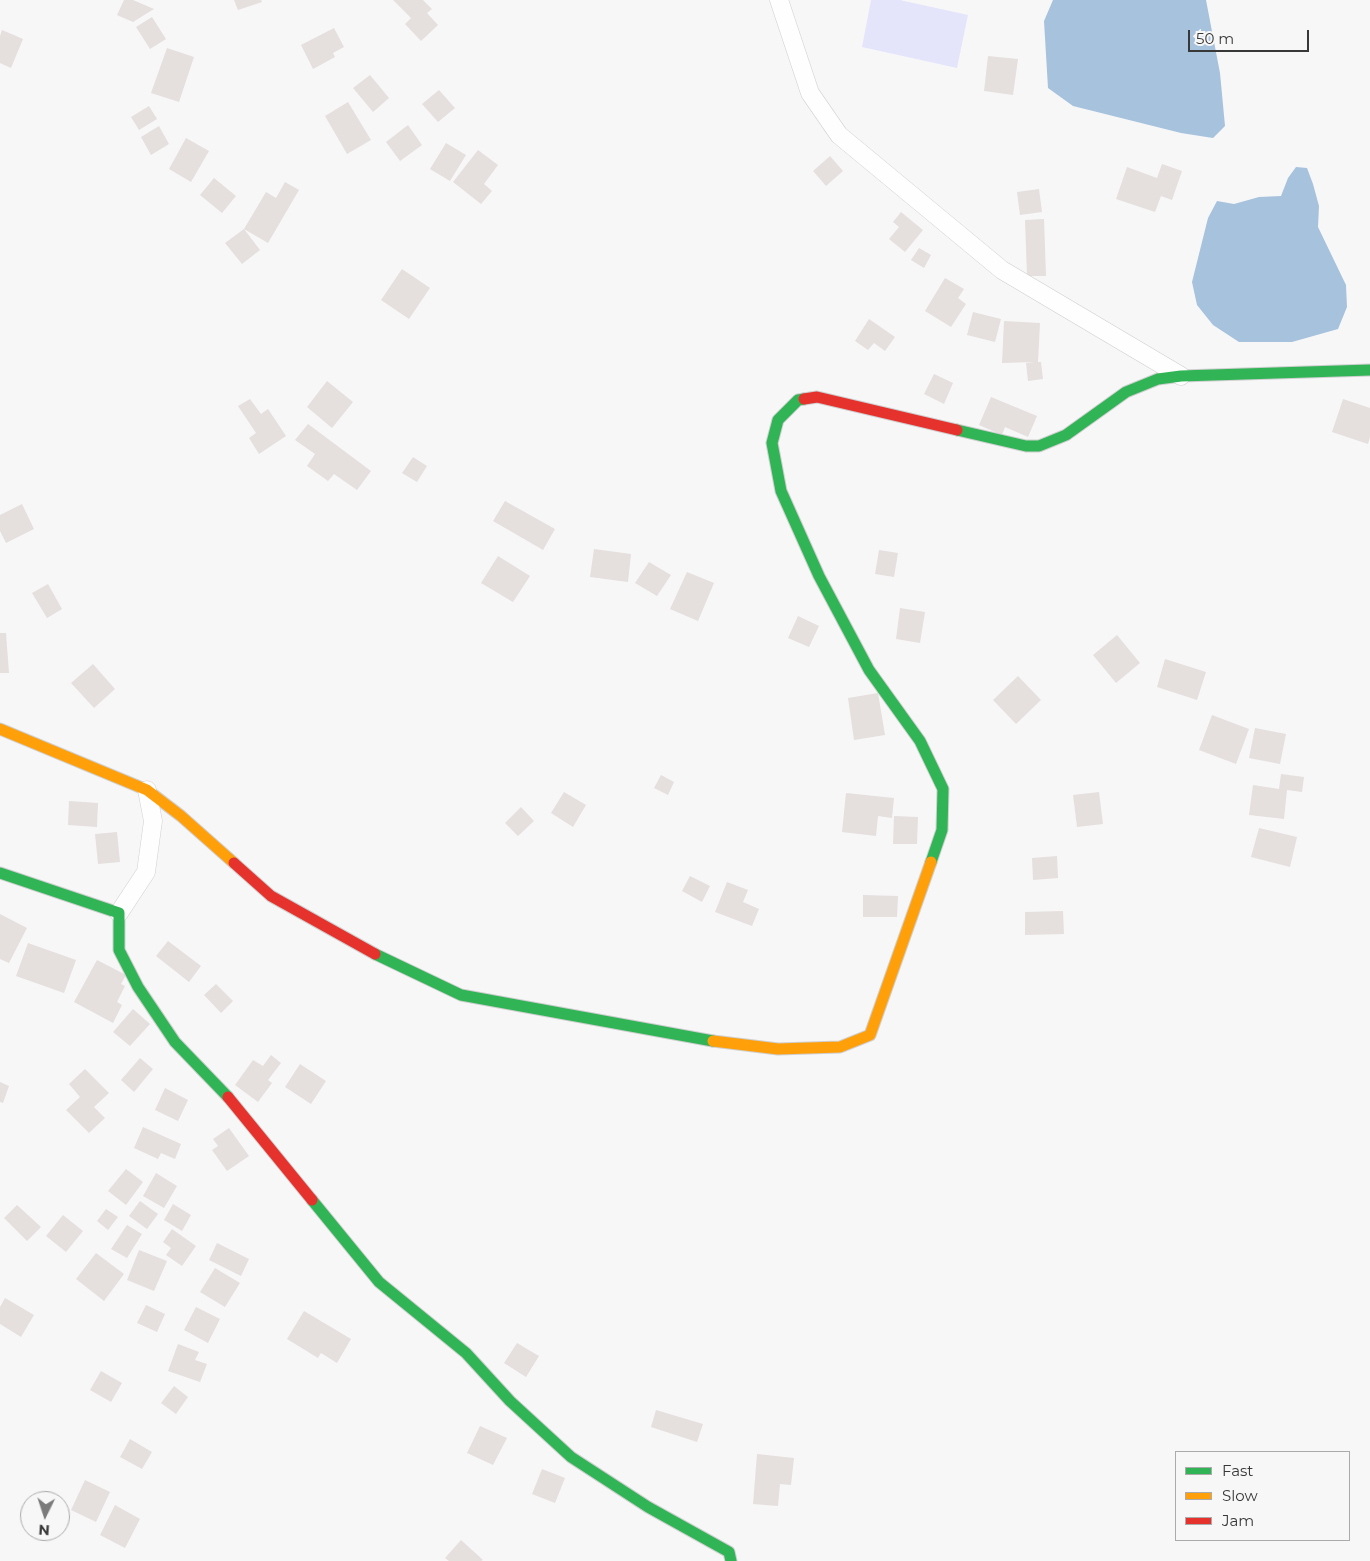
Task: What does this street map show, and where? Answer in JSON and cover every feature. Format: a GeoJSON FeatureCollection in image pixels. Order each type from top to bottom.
{"type":"FeatureCollection","features":[{"type":"Feature","properties":{"kind":"street"},"geometry":{"type":"LineString","coordinates":[[779,0],[810,94],[839,135],[1002,270],[1181,376]]}},
{"type":"Feature","properties":{"kind":"street"},"geometry":{"type":"LineString","coordinates":[[0,729],[147,790],[181,816],[271,896],[365,950],[460,995],[726,1043],[778,1049],[840,1047],[870,1034],[879,1014],[942,830],[944,789],[920,741],[869,670],[818,576],[781,491],[772,443],[778,420],[798,400],[817,397],[1026,446],[1039,446],[1066,435],[1126,392],[1158,379],[1181,376],[1370,370]]}},
{"type":"Feature","properties":{"kind":"street"},"geometry":{"type":"LineString","coordinates":[[147,790],[153,821],[146,872],[120,913],[119,950],[138,987],[175,1042],[227,1096],[379,1282],[466,1353],[510,1401],[571,1456],[648,1507],[729,1552],[732,1561]]}},
{"type":"Feature","properties":{"kind":"street"},"geometry":{"type":"LineString","coordinates":[[0,873],[120,913]]}},
{"type":"Feature","properties":{"kind":"shaded area"},"geometry":{"type":"Polygon","coordinates":[[[871,0],[900,0],[968,15],[957,68],[862,47],[871,0]]]}},
{"type":"Feature","properties":{"kind":"shaded area"},"geometry":{"type":"Polygon","coordinates":[[[1053,0],[1206,0],[1220,73],[1225,126],[1213,138],[1181,133],[1073,106],[1048,88],[1044,21],[1053,0]]]}},
{"type":"Feature","properties":{"kind":"shaded area"},"geometry":{"type":"Polygon","coordinates":[[[1296,167],[1307,168],[1313,184],[1319,206],[1318,227],[1346,285],[1347,307],[1338,329],[1292,342],[1239,342],[1213,325],[1197,305],[1192,282],[1208,218],[1217,201],[1234,204],[1259,197],[1281,196],[1288,178],[1296,167]]]}},
{"type":"Feature","properties":{"kind":"building"},"geometry":{"type":"Polygon","coordinates":[[[124,0],[133,0],[154,9],[133,22],[117,15],[124,0]]]}},
{"type":"Feature","properties":{"kind":"building"},"geometry":{"type":"Polygon","coordinates":[[[234,0],[261,0],[262,2],[238,10],[234,0]]]}},
{"type":"Feature","properties":{"kind":"building"},"geometry":{"type":"Polygon","coordinates":[[[393,0],[423,0],[432,9],[427,13],[438,25],[421,41],[405,24],[411,18],[393,0]]]}},
{"type":"Feature","properties":{"kind":"building"},"geometry":{"type":"Polygon","coordinates":[[[152,17],[166,39],[150,49],[136,27],[152,17]]]}},
{"type":"Feature","properties":{"kind":"building"},"geometry":{"type":"Polygon","coordinates":[[[334,28],[344,47],[333,53],[335,57],[313,69],[301,45],[334,28]]]}},
{"type":"Feature","properties":{"kind":"building"},"geometry":{"type":"Polygon","coordinates":[[[2,30],[23,39],[11,68],[0,63],[0,36],[2,30]]]}},
{"type":"Feature","properties":{"kind":"building"},"geometry":{"type":"Polygon","coordinates":[[[167,48],[194,57],[179,102],[151,93],[167,48]]]}},
{"type":"Feature","properties":{"kind":"building"},"geometry":{"type":"Polygon","coordinates":[[[988,56],[1018,59],[1013,95],[984,91],[988,56]]]}},
{"type":"Feature","properties":{"kind":"building"},"geometry":{"type":"Polygon","coordinates":[[[370,75],[389,98],[373,112],[353,88],[370,75]]]}},
{"type":"Feature","properties":{"kind":"building"},"geometry":{"type":"Polygon","coordinates":[[[439,90],[455,108],[438,122],[422,104],[439,90]]]}},
{"type":"Feature","properties":{"kind":"building"},"geometry":{"type":"Polygon","coordinates":[[[348,102],[371,140],[347,154],[325,116],[348,102]]]}},
{"type":"Feature","properties":{"kind":"building"},"geometry":{"type":"Polygon","coordinates":[[[149,106],[157,119],[139,130],[131,117],[149,106]]]}},
{"type":"Feature","properties":{"kind":"building"},"geometry":{"type":"Polygon","coordinates":[[[408,125],[422,145],[400,161],[386,142],[408,125]]]}},
{"type":"Feature","properties":{"kind":"building"},"geometry":{"type":"Polygon","coordinates":[[[159,126],[169,144],[151,155],[141,137],[159,126]]]}},
{"type":"Feature","properties":{"kind":"building"},"geometry":{"type":"Polygon","coordinates":[[[186,138],[209,151],[191,182],[169,169],[186,138]]]}},
{"type":"Feature","properties":{"kind":"building"},"geometry":{"type":"Polygon","coordinates":[[[446,143],[466,155],[450,181],[430,169],[446,143]]]}},
{"type":"Feature","properties":{"kind":"building"},"geometry":{"type":"Polygon","coordinates":[[[478,150],[498,165],[484,184],[492,191],[481,204],[453,182],[478,150]]]}},
{"type":"Feature","properties":{"kind":"building"},"geometry":{"type":"Polygon","coordinates":[[[830,156],[843,171],[826,186],[813,171],[830,156]]]}},
{"type":"Feature","properties":{"kind":"building"},"geometry":{"type":"Polygon","coordinates":[[[1162,164],[1182,171],[1172,200],[1161,196],[1155,212],[1116,199],[1127,167],[1157,178],[1162,164]]]}},
{"type":"Feature","properties":{"kind":"building"},"geometry":{"type":"Polygon","coordinates":[[[214,178],[236,196],[222,213],[200,195],[214,178]]]}},
{"type":"Feature","properties":{"kind":"building"},"geometry":{"type":"Polygon","coordinates":[[[285,182],[299,190],[268,243],[244,229],[266,192],[276,198],[285,182]]]}},
{"type":"Feature","properties":{"kind":"building"},"geometry":{"type":"Polygon","coordinates":[[[1039,189],[1042,212],[1020,215],[1017,192],[1039,189]]]}},
{"type":"Feature","properties":{"kind":"building"},"geometry":{"type":"Polygon","coordinates":[[[901,212],[923,230],[905,252],[889,239],[899,227],[893,222],[901,212]]]}},
{"type":"Feature","properties":{"kind":"building"},"geometry":{"type":"Polygon","coordinates":[[[1044,219],[1046,276],[1027,276],[1025,220],[1044,219]]]}},
{"type":"Feature","properties":{"kind":"building"},"geometry":{"type":"Polygon","coordinates":[[[244,229],[260,250],[242,264],[225,243],[244,229]]]}},
{"type":"Feature","properties":{"kind":"building"},"geometry":{"type":"Polygon","coordinates":[[[919,248],[931,255],[924,268],[911,260],[919,248]]]}},
{"type":"Feature","properties":{"kind":"building"},"geometry":{"type":"Polygon","coordinates":[[[402,269],[430,288],[409,319],[381,300],[402,269]]]}},
{"type":"Feature","properties":{"kind":"building"},"geometry":{"type":"Polygon","coordinates":[[[945,278],[964,289],[958,298],[966,304],[951,327],[925,311],[945,278]]]}},
{"type":"Feature","properties":{"kind":"building"},"geometry":{"type":"Polygon","coordinates":[[[973,312],[1001,319],[995,342],[967,335],[973,312]]]}},
{"type":"Feature","properties":{"kind":"building"},"geometry":{"type":"Polygon","coordinates":[[[869,319],[895,337],[885,351],[874,343],[868,350],[855,341],[869,319]]]}},
{"type":"Feature","properties":{"kind":"building"},"geometry":{"type":"Polygon","coordinates":[[[1004,321],[1040,323],[1038,362],[1041,362],[1043,379],[1028,381],[1026,363],[1035,362],[1002,363],[1004,321]]]}},
{"type":"Feature","properties":{"kind":"building"},"geometry":{"type":"Polygon","coordinates":[[[934,374],[953,383],[944,404],[924,394],[934,374]]]}},
{"type":"Feature","properties":{"kind":"building"},"geometry":{"type":"Polygon","coordinates":[[[327,381],[353,402],[332,428],[307,407],[327,381]]]}},
{"type":"Feature","properties":{"kind":"building"},"geometry":{"type":"Polygon","coordinates":[[[991,397],[1037,416],[1028,437],[1005,427],[1002,435],[979,425],[991,397]]]}},
{"type":"Feature","properties":{"kind":"building"},"geometry":{"type":"Polygon","coordinates":[[[250,399],[261,414],[268,409],[286,436],[259,454],[249,438],[256,433],[238,406],[250,399]]]}},
{"type":"Feature","properties":{"kind":"building"},"geometry":{"type":"Polygon","coordinates":[[[1343,399],[1370,408],[1370,437],[1368,444],[1332,432],[1343,399]]]}},
{"type":"Feature","properties":{"kind":"building"},"geometry":{"type":"Polygon","coordinates":[[[308,424],[371,471],[357,490],[334,474],[328,481],[307,466],[315,454],[295,440],[308,424]]]}},
{"type":"Feature","properties":{"kind":"building"},"geometry":{"type":"Polygon","coordinates":[[[413,457],[427,466],[417,482],[402,473],[413,457]]]}},
{"type":"Feature","properties":{"kind":"building"},"geometry":{"type":"Polygon","coordinates":[[[505,501],[555,529],[543,550],[493,521],[505,501]]]}},
{"type":"Feature","properties":{"kind":"building"},"geometry":{"type":"Polygon","coordinates":[[[22,504],[34,529],[6,543],[0,531],[0,515],[22,504]]]}},
{"type":"Feature","properties":{"kind":"building"},"geometry":{"type":"Polygon","coordinates":[[[594,549],[631,554],[628,582],[590,577],[594,549]]]}},
{"type":"Feature","properties":{"kind":"building"},"geometry":{"type":"Polygon","coordinates":[[[879,550],[898,553],[894,577],[875,574],[879,550]]]}},
{"type":"Feature","properties":{"kind":"building"},"geometry":{"type":"Polygon","coordinates":[[[498,556],[530,576],[513,602],[481,583],[498,556]]]}},
{"type":"Feature","properties":{"kind":"building"},"geometry":{"type":"Polygon","coordinates":[[[649,562],[671,575],[657,596],[635,583],[649,562]]]}},
{"type":"Feature","properties":{"kind":"building"},"geometry":{"type":"Polygon","coordinates":[[[687,572],[714,583],[698,621],[670,609],[687,572]]]}},
{"type":"Feature","properties":{"kind":"building"},"geometry":{"type":"Polygon","coordinates":[[[48,584],[62,609],[47,618],[32,593],[48,584]]]}},
{"type":"Feature","properties":{"kind":"building"},"geometry":{"type":"Polygon","coordinates":[[[900,608],[925,612],[920,643],[896,639],[900,608]]]}},
{"type":"Feature","properties":{"kind":"building"},"geometry":{"type":"Polygon","coordinates":[[[798,616],[819,626],[809,647],[788,638],[798,616]]]}},
{"type":"Feature","properties":{"kind":"building"},"geometry":{"type":"Polygon","coordinates":[[[0,633],[6,633],[9,673],[0,673],[0,633]]]}},
{"type":"Feature","properties":{"kind":"building"},"geometry":{"type":"Polygon","coordinates":[[[1117,635],[1140,663],[1116,683],[1093,655],[1117,635]]]}},
{"type":"Feature","properties":{"kind":"building"},"geometry":{"type":"Polygon","coordinates":[[[1165,659],[1206,672],[1197,700],[1157,687],[1165,659]]]}},
{"type":"Feature","properties":{"kind":"building"},"geometry":{"type":"Polygon","coordinates":[[[93,664],[115,689],[94,708],[71,683],[93,664]]]}},
{"type":"Feature","properties":{"kind":"building"},"geometry":{"type":"Polygon","coordinates":[[[1018,676],[1041,700],[1016,724],[993,700],[1018,676]]]}},
{"type":"Feature","properties":{"kind":"building"},"geometry":{"type":"Polygon","coordinates":[[[878,693],[885,735],[854,740],[848,698],[878,693]]]}},
{"type":"Feature","properties":{"kind":"building"},"geometry":{"type":"Polygon","coordinates":[[[1212,715],[1249,729],[1236,764],[1199,750],[1212,715]]]}},
{"type":"Feature","properties":{"kind":"building"},"geometry":{"type":"Polygon","coordinates":[[[1255,728],[1286,734],[1280,764],[1249,758],[1255,728]]]}},
{"type":"Feature","properties":{"kind":"building"},"geometry":{"type":"Polygon","coordinates":[[[1281,774],[1304,777],[1302,792],[1287,790],[1284,819],[1249,815],[1253,785],[1279,789],[1281,774]]]}},
{"type":"Feature","properties":{"kind":"building"},"geometry":{"type":"Polygon","coordinates":[[[661,775],[674,782],[668,795],[654,788],[661,775]]]}},
{"type":"Feature","properties":{"kind":"building"},"geometry":{"type":"Polygon","coordinates":[[[564,792],[586,805],[573,827],[551,813],[564,792]]]}},
{"type":"Feature","properties":{"kind":"building"},"geometry":{"type":"Polygon","coordinates":[[[1099,792],[1103,824],[1077,827],[1073,795],[1099,792]]]}},
{"type":"Feature","properties":{"kind":"building"},"geometry":{"type":"Polygon","coordinates":[[[846,793],[894,798],[892,818],[878,816],[876,836],[842,832],[846,793]]]}},
{"type":"Feature","properties":{"kind":"building"},"geometry":{"type":"Polygon","coordinates":[[[69,801],[98,803],[97,827],[68,825],[69,801]]]}},
{"type":"Feature","properties":{"kind":"building"},"geometry":{"type":"Polygon","coordinates":[[[521,807],[534,821],[518,836],[505,823],[521,807]]]}},
{"type":"Feature","properties":{"kind":"building"},"geometry":{"type":"Polygon","coordinates":[[[894,816],[918,817],[917,844],[893,844],[894,816]]]}},
{"type":"Feature","properties":{"kind":"building"},"geometry":{"type":"Polygon","coordinates":[[[1259,828],[1297,837],[1290,867],[1251,857],[1259,828]]]}},
{"type":"Feature","properties":{"kind":"building"},"geometry":{"type":"Polygon","coordinates":[[[117,832],[120,862],[98,864],[95,834],[117,832]]]}},
{"type":"Feature","properties":{"kind":"building"},"geometry":{"type":"Polygon","coordinates":[[[1057,856],[1058,878],[1033,880],[1032,858],[1057,856]]]}},
{"type":"Feature","properties":{"kind":"building"},"geometry":{"type":"Polygon","coordinates":[[[690,876],[710,886],[702,902],[682,891],[690,876]]]}},
{"type":"Feature","properties":{"kind":"building"},"geometry":{"type":"Polygon","coordinates":[[[727,882],[748,890],[743,902],[759,909],[752,926],[715,912],[727,882]]]}},
{"type":"Feature","properties":{"kind":"building"},"geometry":{"type":"Polygon","coordinates":[[[863,895],[898,896],[897,917],[863,917],[863,895]]]}},
{"type":"Feature","properties":{"kind":"building"},"geometry":{"type":"Polygon","coordinates":[[[1063,911],[1064,934],[1025,935],[1025,912],[1063,911]]]}},
{"type":"Feature","properties":{"kind":"building"},"geometry":{"type":"Polygon","coordinates":[[[0,914],[27,928],[9,963],[0,959],[0,914]]]}},
{"type":"Feature","properties":{"kind":"building"},"geometry":{"type":"Polygon","coordinates":[[[168,941],[201,966],[189,982],[156,956],[168,941]]]}},
{"type":"Feature","properties":{"kind":"building"},"geometry":{"type":"Polygon","coordinates":[[[28,943],[76,960],[64,993],[16,976],[28,943]]]}},
{"type":"Feature","properties":{"kind":"building"},"geometry":{"type":"Polygon","coordinates":[[[97,960],[126,975],[121,984],[125,986],[117,1002],[122,1005],[113,1023],[74,1002],[97,960]]]}},
{"type":"Feature","properties":{"kind":"building"},"geometry":{"type":"Polygon","coordinates":[[[216,984],[233,1001],[221,1013],[204,995],[216,984]]]}},
{"type":"Feature","properties":{"kind":"building"},"geometry":{"type":"Polygon","coordinates":[[[133,1009],[150,1024],[130,1046],[113,1032],[133,1009]]]}},
{"type":"Feature","properties":{"kind":"building"},"geometry":{"type":"Polygon","coordinates":[[[271,1055],[281,1063],[268,1080],[272,1083],[258,1102],[235,1085],[253,1060],[263,1066],[271,1055]]]}},
{"type":"Feature","properties":{"kind":"building"},"geometry":{"type":"Polygon","coordinates":[[[140,1058],[153,1069],[134,1092],[121,1080],[140,1058]]]}},
{"type":"Feature","properties":{"kind":"building"},"geometry":{"type":"Polygon","coordinates":[[[300,1064],[326,1081],[311,1104],[285,1087],[300,1064]]]}},
{"type":"Feature","properties":{"kind":"building"},"geometry":{"type":"Polygon","coordinates":[[[85,1069],[109,1093],[94,1107],[105,1118],[89,1133],[66,1110],[80,1097],[69,1084],[85,1069]]]}},
{"type":"Feature","properties":{"kind":"building"},"geometry":{"type":"Polygon","coordinates":[[[0,1082],[9,1086],[3,1103],[0,1102],[0,1082]]]}},
{"type":"Feature","properties":{"kind":"building"},"geometry":{"type":"Polygon","coordinates":[[[165,1088],[188,1100],[178,1121],[155,1110],[165,1088]]]}},
{"type":"Feature","properties":{"kind":"building"},"geometry":{"type":"Polygon","coordinates":[[[143,1127],[181,1144],[175,1159],[161,1153],[158,1159],[134,1148],[143,1127]]]}},
{"type":"Feature","properties":{"kind":"building"},"geometry":{"type":"Polygon","coordinates":[[[229,1128],[249,1156],[227,1171],[212,1150],[218,1146],[213,1139],[229,1128]]]}},
{"type":"Feature","properties":{"kind":"building"},"geometry":{"type":"Polygon","coordinates":[[[126,1169],[143,1182],[126,1205],[108,1191],[126,1169]]]}},
{"type":"Feature","properties":{"kind":"building"},"geometry":{"type":"Polygon","coordinates":[[[156,1173],[177,1186],[164,1208],[143,1196],[156,1173]]]}},
{"type":"Feature","properties":{"kind":"building"},"geometry":{"type":"Polygon","coordinates":[[[140,1201],[158,1214],[147,1229],[129,1216],[140,1201]]]}},
{"type":"Feature","properties":{"kind":"building"},"geometry":{"type":"Polygon","coordinates":[[[173,1204],[191,1215],[182,1231],[164,1220],[173,1204]]]}},
{"type":"Feature","properties":{"kind":"building"},"geometry":{"type":"Polygon","coordinates":[[[17,1205],[41,1227],[27,1241],[4,1218],[17,1205]]]}},
{"type":"Feature","properties":{"kind":"building"},"geometry":{"type":"Polygon","coordinates":[[[106,1209],[118,1217],[108,1230],[97,1221],[106,1209]]]}},
{"type":"Feature","properties":{"kind":"building"},"geometry":{"type":"Polygon","coordinates":[[[63,1215],[83,1231],[66,1252],[46,1236],[63,1215]]]}},
{"type":"Feature","properties":{"kind":"building"},"geometry":{"type":"Polygon","coordinates":[[[127,1225],[142,1234],[127,1258],[111,1249],[127,1225]]]}},
{"type":"Feature","properties":{"kind":"building"},"geometry":{"type":"Polygon","coordinates":[[[172,1229],[196,1246],[182,1266],[166,1255],[171,1248],[163,1242],[172,1229]]]}},
{"type":"Feature","properties":{"kind":"building"},"geometry":{"type":"Polygon","coordinates":[[[217,1243],[249,1259],[241,1276],[209,1260],[217,1243]]]}},
{"type":"Feature","properties":{"kind":"building"},"geometry":{"type":"Polygon","coordinates":[[[139,1250],[167,1261],[154,1291],[127,1280],[139,1250]]]}},
{"type":"Feature","properties":{"kind":"building"},"geometry":{"type":"Polygon","coordinates":[[[96,1253],[124,1274],[104,1301],[76,1279],[96,1253]]]}},
{"type":"Feature","properties":{"kind":"building"},"geometry":{"type":"Polygon","coordinates":[[[215,1268],[240,1283],[225,1307],[200,1292],[215,1268]]]}},
{"type":"Feature","properties":{"kind":"building"},"geometry":{"type":"Polygon","coordinates":[[[5,1298],[34,1315],[21,1337],[0,1324],[0,1307],[5,1298]]]}},
{"type":"Feature","properties":{"kind":"building"},"geometry":{"type":"Polygon","coordinates":[[[146,1305],[165,1314],[157,1332],[137,1323],[146,1305]]]}},
{"type":"Feature","properties":{"kind":"building"},"geometry":{"type":"Polygon","coordinates":[[[196,1307],[220,1319],[208,1343],[184,1330],[196,1307]]]}},
{"type":"Feature","properties":{"kind":"building"},"geometry":{"type":"Polygon","coordinates":[[[304,1311],[351,1339],[337,1363],[321,1353],[318,1358],[287,1339],[304,1311]]]}},
{"type":"Feature","properties":{"kind":"building"},"geometry":{"type":"Polygon","coordinates":[[[517,1343],[539,1356],[526,1377],[504,1363],[517,1343]]]}},
{"type":"Feature","properties":{"kind":"building"},"geometry":{"type":"Polygon","coordinates":[[[178,1344],[199,1352],[195,1360],[207,1364],[200,1382],[168,1371],[178,1344]]]}},
{"type":"Feature","properties":{"kind":"building"},"geometry":{"type":"Polygon","coordinates":[[[101,1371],[122,1383],[111,1402],[90,1390],[101,1371]]]}},
{"type":"Feature","properties":{"kind":"building"},"geometry":{"type":"Polygon","coordinates":[[[174,1386],[188,1397],[176,1414],[161,1403],[174,1386]]]}},
{"type":"Feature","properties":{"kind":"building"},"geometry":{"type":"Polygon","coordinates":[[[656,1410],[703,1424],[697,1442],[651,1427],[656,1410]]]}},
{"type":"Feature","properties":{"kind":"building"},"geometry":{"type":"Polygon","coordinates":[[[480,1426],[507,1438],[493,1465],[467,1453],[480,1426]]]}},
{"type":"Feature","properties":{"kind":"building"},"geometry":{"type":"Polygon","coordinates":[[[130,1439],[152,1452],[142,1469],[120,1457],[130,1439]]]}},
{"type":"Feature","properties":{"kind":"building"},"geometry":{"type":"Polygon","coordinates":[[[757,1454],[794,1458],[791,1485],[780,1484],[778,1506],[753,1504],[757,1454]]]}},
{"type":"Feature","properties":{"kind":"building"},"geometry":{"type":"Polygon","coordinates":[[[542,1469],[565,1478],[555,1503],[532,1494],[542,1469]]]}},
{"type":"Feature","properties":{"kind":"building"},"geometry":{"type":"Polygon","coordinates":[[[85,1480],[110,1492],[96,1522],[71,1510],[85,1480]]]}},
{"type":"Feature","properties":{"kind":"building"},"geometry":{"type":"Polygon","coordinates":[[[115,1505],[140,1519],[125,1548],[100,1535],[115,1505]]]}},
{"type":"Feature","properties":{"kind":"building"},"geometry":{"type":"Polygon","coordinates":[[[461,1540],[483,1560],[449,1561],[445,1558],[461,1540]]]}},
{"type":"Feature","properties":{"kind":"traffic: fast"},"geometry":{"type":"LineString","coordinates":[[957,430],[1026,446],[1039,446],[1066,435],[1126,392],[1158,379],[1181,376],[1370,370]]}},
{"type":"Feature","properties":{"kind":"traffic: fast"},"geometry":{"type":"LineString","coordinates":[[804,399],[798,400],[778,420],[772,443],[781,491],[819,576],[869,670],[920,741],[943,789],[942,830],[931,862]]}},
{"type":"Feature","properties":{"kind":"traffic: fast"},"geometry":{"type":"LineString","coordinates":[[0,873],[119,913],[119,950],[138,987],[175,1042],[228,1097]]}},
{"type":"Feature","properties":{"kind":"traffic: fast"},"geometry":{"type":"LineString","coordinates":[[375,954],[461,995],[713,1041]]}},
{"type":"Feature","properties":{"kind":"traffic: fast"},"geometry":{"type":"LineString","coordinates":[[312,1200],[379,1282],[466,1353],[510,1401],[571,1457],[648,1507],[729,1552],[731,1561]]}},
{"type":"Feature","properties":{"kind":"traffic: slow"},"geometry":{"type":"LineString","coordinates":[[0,729],[147,790],[181,816],[234,863]]}},
{"type":"Feature","properties":{"kind":"traffic: slow"},"geometry":{"type":"LineString","coordinates":[[713,1041],[778,1049],[840,1047],[870,1035],[931,862]]}},
{"type":"Feature","properties":{"kind":"traffic: jam"},"geometry":{"type":"LineString","coordinates":[[804,399],[817,397],[957,430]]}},
{"type":"Feature","properties":{"kind":"traffic: jam"},"geometry":{"type":"LineString","coordinates":[[234,863],[271,896],[375,954]]}},
{"type":"Feature","properties":{"kind":"traffic: jam"},"geometry":{"type":"LineString","coordinates":[[228,1097],[312,1200]]}}]}
